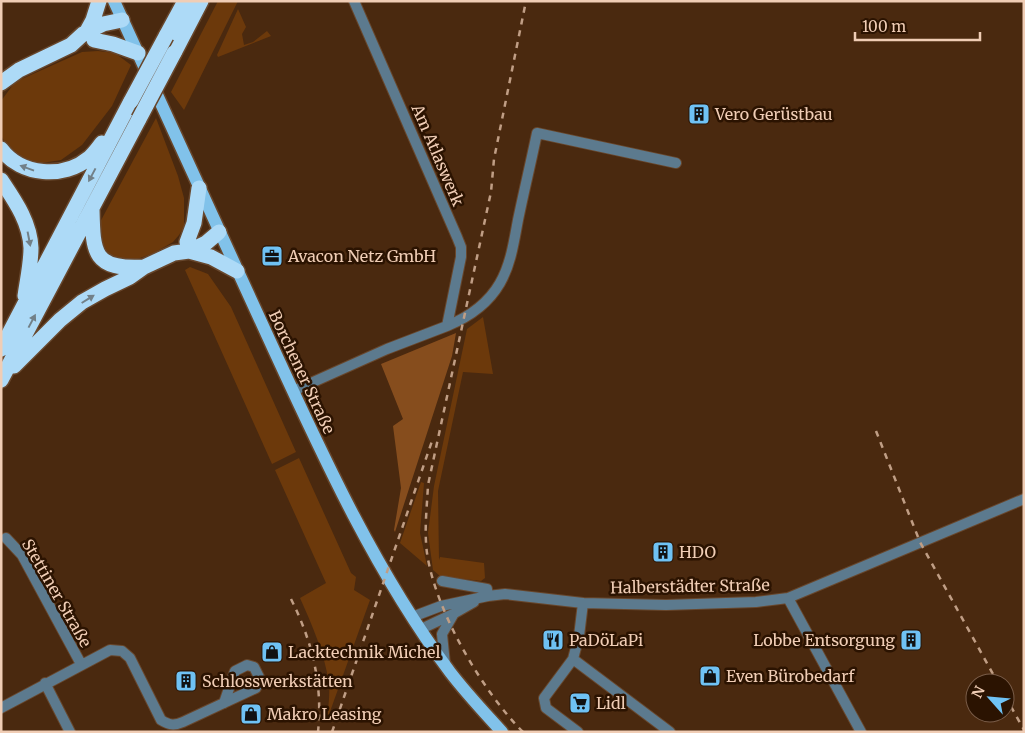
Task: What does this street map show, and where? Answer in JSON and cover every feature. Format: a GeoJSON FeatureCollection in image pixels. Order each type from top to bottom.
{"type":"FeatureCollection","features":[{"type":"Feature","properties":{"kind":"highway"},"geometry":{"type":"LineString","coordinates":[[91,36],[99,1]]}},
{"type":"Feature","properties":{"kind":"highway"},"geometry":{"type":"LineString","coordinates":[[1,348],[185,1]]}},
{"type":"Feature","properties":{"kind":"highway"},"geometry":{"type":"LineString","coordinates":[[1,380],[201,1]]}},
{"type":"Feature","properties":{"kind":"highway"},"geometry":{"type":"LineString","coordinates":[[1,82],[19,70],[91,36],[103,24],[122,20]]}},
{"type":"Feature","properties":{"kind":"highway"},"geometry":{"type":"LineString","coordinates":[[91,36],[138,52]]}},
{"type":"Feature","properties":{"kind":"highway"},"geometry":{"type":"LineString","coordinates":[[1,149],[14,162],[37,171],[58,170],[76,166],[90,157],[131,101]]}},
{"type":"Feature","properties":{"kind":"highway"},"geometry":{"type":"LineString","coordinates":[[1,180],[26,222],[31,248],[23,307]]}},
{"type":"Feature","properties":{"kind":"highway"},"geometry":{"type":"LineString","coordinates":[[188,246],[194,223],[199,188]]}},
{"type":"Feature","properties":{"kind":"highway"},"geometry":{"type":"LineString","coordinates":[[92,208],[94,247],[99,256],[116,267],[144,267]]}},
{"type":"Feature","properties":{"kind":"highway"},"geometry":{"type":"LineString","coordinates":[[1,380],[32,346],[82,302],[104,288],[130,277],[144,267],[174,254],[208,232],[219,232]]}},
{"type":"Feature","properties":{"kind":"highway"},"geometry":{"type":"LineString","coordinates":[[188,246],[237,271]]}},
{"type":"Feature","properties":{"kind":"main road","name":"Borchener Straße"},"geometry":{"type":"LineString","coordinates":[[114,1],[292,391],[370,544],[420,630],[445,664],[502,732]]}},
{"type":"Feature","properties":{"kind":"street","name":"Am Atlaswerk"},"geometry":{"type":"LineString","coordinates":[[354,1],[460,247],[461,257],[447,326]]}},
{"type":"Feature","properties":{"kind":"street"},"geometry":{"type":"LineString","coordinates":[[292,391],[387,349],[464,319],[478,310],[487,301],[500,283],[510,260],[537,133],[676,163]]}},
{"type":"Feature","properties":{"kind":"street","name":"Halberstädter Straße"},"geometry":{"type":"LineString","coordinates":[[412,617],[441,606],[485,596],[506,594],[583,603],[701,604],[756,602],[788,598],[1024,499]]}},
{"type":"Feature","properties":{"kind":"street","name":"Stettiner Straße"},"geometry":{"type":"LineString","coordinates":[[6,538],[22,555],[81,664]]}},
{"type":"Feature","properties":{"kind":"street","name":"Halberstädter Straße"},"geometry":{"type":"LineString","coordinates":[[420,630],[485,596],[487,590],[442,582]]}},
{"type":"Feature","properties":{"kind":"street"},"geometry":{"type":"LineString","coordinates":[[788,598],[861,732]]}},
{"type":"Feature","properties":{"kind":"street"},"geometry":{"type":"LineString","coordinates":[[578,732],[546,708],[544,698],[572,659],[579,636],[583,603]]}},
{"type":"Feature","properties":{"kind":"street"},"geometry":{"type":"LineString","coordinates":[[445,664],[442,634],[453,614]]}},
{"type":"Feature","properties":{"kind":"street","name":"Stettiner Straße"},"geometry":{"type":"LineString","coordinates":[[1,708],[110,650],[122,651],[130,658],[161,720],[167,724],[176,725],[224,702]]}},
{"type":"Feature","properties":{"kind":"street"},"geometry":{"type":"LineString","coordinates":[[572,659],[670,732]]}},
{"type":"Feature","properties":{"kind":"street"},"geometry":{"type":"LineString","coordinates":[[45,684],[70,732]]}},
{"type":"Feature","properties":{"kind":"shaded area"},"geometry":{"type":"Polygon","coordinates":[[[218,1],[238,1],[184,110],[171,92],[218,1]]]}},
{"type":"Feature","properties":{"kind":"shaded area"},"geometry":{"type":"Polygon","coordinates":[[[238,9],[246,27],[242,34],[244,45],[253,42],[267,31],[271,36],[218,57],[217,55],[238,9]]]}},
{"type":"Feature","properties":{"kind":"shaded area"},"geometry":{"type":"Polygon","coordinates":[[[82,52],[115,53],[131,65],[112,106],[82,145],[61,160],[36,164],[19,159],[6,145],[1,135],[1,101],[15,82],[82,52]]]}},
{"type":"Feature","properties":{"kind":"shaded area"},"geometry":{"type":"Polygon","coordinates":[[[156,118],[178,176],[184,198],[184,227],[173,242],[154,253],[132,261],[117,258],[109,254],[102,245],[99,224],[156,118]]]}},
{"type":"Feature","properties":{"kind":"shaded area"},"geometry":{"type":"Polygon","coordinates":[[[190,267],[208,274],[231,307],[296,452],[272,464],[185,270],[190,267]]]}},
{"type":"Feature","properties":{"kind":"shaded area"},"geometry":{"type":"Polygon","coordinates":[[[483,317],[493,374],[463,372],[438,491],[439,560],[440,557],[484,563],[485,578],[481,581],[440,576],[433,570],[428,533],[434,486],[467,329],[483,317]]]}},
{"type":"Feature","properties":{"kind":"shaded area"},"geometry":{"type":"Polygon","coordinates":[[[456,333],[452,356],[395,532],[401,488],[393,426],[403,419],[381,364],[456,333]]]}},
{"type":"Feature","properties":{"kind":"shaded area"},"geometry":{"type":"Polygon","coordinates":[[[299,458],[351,573],[356,577],[354,590],[370,600],[327,720],[329,684],[327,673],[318,640],[300,598],[326,583],[275,470],[299,458]]]}},
{"type":"Feature","properties":{"kind":"shaded area"},"geometry":{"type":"Polygon","coordinates":[[[421,482],[424,483],[420,533],[427,566],[400,543],[421,482]]]}},
{"type":"Feature","properties":{"kind":"railway"},"geometry":{"type":"LineString","coordinates":[[523,732],[492,695],[450,624],[432,575],[427,553],[426,527],[428,485],[491,192],[494,159],[526,1]]}},
{"type":"Feature","properties":{"kind":"railway"},"geometry":{"type":"LineString","coordinates":[[876,431],[920,542],[992,673]]}},
{"type":"Feature","properties":{"kind":"railway"},"geometry":{"type":"LineString","coordinates":[[332,732],[432,441]]}},
{"type":"Feature","properties":{"kind":"railway"},"geometry":{"type":"LineString","coordinates":[[291,599],[305,631],[314,663],[319,697],[318,732]]}},
{"type":"Feature","properties":{"kind":"railway"},"geometry":{"type":"LineString","coordinates":[[1015,714],[1024,730]]}},
{"type":"Feature","properties":{"kind":"place","name":"Vero Gerüstbau"},"geometry":{"type":"Point","coordinates":[699,114]}},
{"type":"Feature","properties":{"kind":"place","name":"Avacon Netz GmbH"},"geometry":{"type":"Point","coordinates":[272,256]}},
{"type":"Feature","properties":{"kind":"place","name":"HDO"},"geometry":{"type":"Point","coordinates":[663,552]}},
{"type":"Feature","properties":{"kind":"place","name":"PaDöLaPi"},"geometry":{"type":"Point","coordinates":[553,640]}},
{"type":"Feature","properties":{"kind":"place","name":"Lobbe Entsorgung"},"geometry":{"type":"Point","coordinates":[911,640]}},
{"type":"Feature","properties":{"kind":"place","name":"Lacktechnik Michel"},"geometry":{"type":"Point","coordinates":[272,652]}},
{"type":"Feature","properties":{"kind":"place","name":"Even Bürobedarf"},"geometry":{"type":"Point","coordinates":[710,676]}},
{"type":"Feature","properties":{"kind":"place","name":"Schlosswerkstätten"},"geometry":{"type":"Point","coordinates":[186,681]}},
{"type":"Feature","properties":{"kind":"place","name":"Lidl"},"geometry":{"type":"Point","coordinates":[580,703]}},
{"type":"Feature","properties":{"kind":"place","name":"Makro Leasing"},"geometry":{"type":"Point","coordinates":[251,714]}}]}
